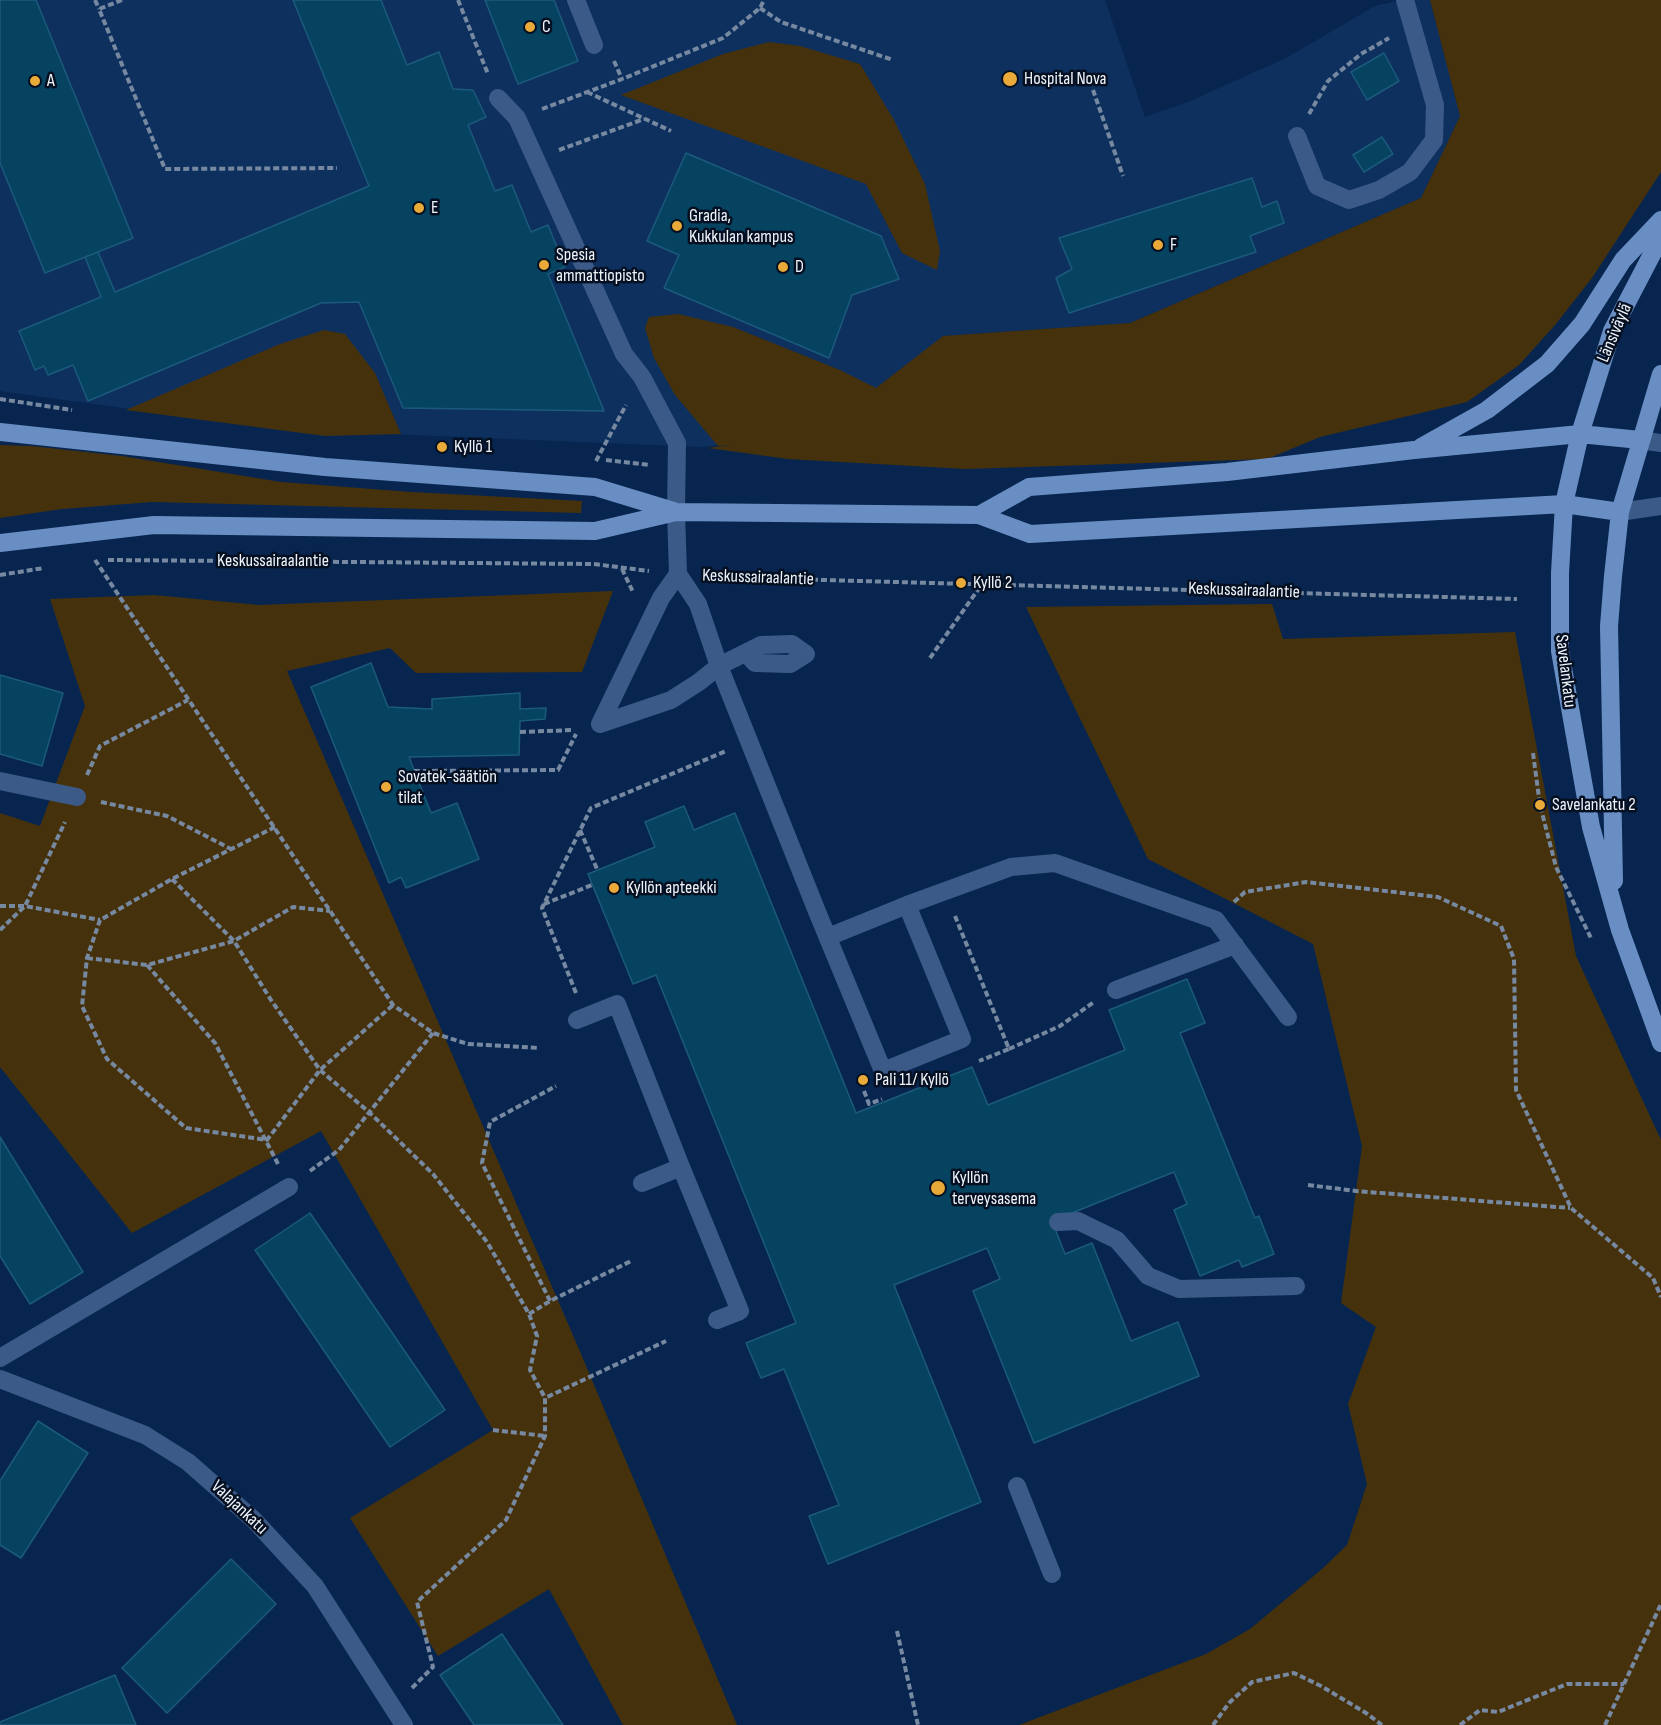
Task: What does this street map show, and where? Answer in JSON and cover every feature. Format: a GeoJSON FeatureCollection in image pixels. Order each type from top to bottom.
{"type":"FeatureCollection","features":[{"type":"Feature","properties":{"kind":"main road"},"geometry":{"type":"LineString","coordinates":[[1414,450],[1487,410],[1547,364],[1582,324],[1623,260],[1661,220]]}},
{"type":"Feature","properties":{"kind":"main road","name":"Länsiväylä"},"geometry":{"type":"LineString","coordinates":[[1580,434],[1612,331],[1661,237]]}},
{"type":"Feature","properties":{"kind":"main road"},"geometry":{"type":"LineString","coordinates":[[1620,512],[1661,374]]}},
{"type":"Feature","properties":{"kind":"main road","name":"Keskussairaalantie"},"geometry":{"type":"LineString","coordinates":[[0,432],[325,467],[595,487],[676,512]]}},
{"type":"Feature","properties":{"kind":"main road","name":"Keskussairaalantie"},"geometry":{"type":"LineString","coordinates":[[979,514],[1029,486],[1227,472],[1414,450],[1580,434],[1640,440]]}},
{"type":"Feature","properties":{"kind":"main road","name":"Savelankatu"},"geometry":{"type":"LineString","coordinates":[[1580,434],[1563,504],[1560,651],[1591,827],[1620,930],[1661,1043]]}},
{"type":"Feature","properties":{"kind":"main road","name":"Keskussairaalantie"},"geometry":{"type":"LineString","coordinates":[[0,543],[154,525],[595,531],[676,512],[979,514],[1030,534],[1563,504],[1620,512]]}},
{"type":"Feature","properties":{"kind":"main road","name":"Savelankatu"},"geometry":{"type":"LineString","coordinates":[[1614,904],[1609,626],[1620,512]]}},
{"type":"Feature","properties":{"kind":"street"},"geometry":{"type":"LineString","coordinates":[[576,0],[594,45]]}},
{"type":"Feature","properties":{"kind":"street"},"geometry":{"type":"LineString","coordinates":[[1297,136],[1317,186],[1348,200],[1379,190],[1410,172],[1434,140],[1435,105],[1406,0]]}},
{"type":"Feature","properties":{"kind":"street"},"geometry":{"type":"LineString","coordinates":[[498,98],[517,118],[624,354],[642,377],[677,443],[678,574],[698,604],[719,666],[882,1071],[962,1039],[907,905]]}},
{"type":"Feature","properties":{"kind":"street","name":"Keskussairaalantie"},"geometry":{"type":"LineString","coordinates":[[1640,440],[1661,443]]}},
{"type":"Feature","properties":{"kind":"street","name":"Keskussairaalantie"},"geometry":{"type":"LineString","coordinates":[[1620,512],[1661,506]]}},
{"type":"Feature","properties":{"kind":"street"},"geometry":{"type":"LineString","coordinates":[[678,574],[661,598],[600,724],[671,700],[733,657],[746,653]]}},
{"type":"Feature","properties":{"kind":"street"},"geometry":{"type":"LineString","coordinates":[[0,781],[77,797]]}},
{"type":"Feature","properties":{"kind":"street"},"geometry":{"type":"LineString","coordinates":[[828,937],[1011,867],[1055,863],[1216,920],[1288,1017]]}},
{"type":"Feature","properties":{"kind":"street"},"geometry":{"type":"LineString","coordinates":[[1116,990],[1235,945]]}},
{"type":"Feature","properties":{"kind":"street"},"geometry":{"type":"LineString","coordinates":[[581,1018],[617,1004],[740,1311],[717,1320]]}},
{"type":"Feature","properties":{"kind":"street"},"geometry":{"type":"LineString","coordinates":[[642,1183],[681,1167]]}},
{"type":"Feature","properties":{"kind":"street"},"geometry":{"type":"LineString","coordinates":[[2,1380],[0,1359],[289,1187]]}},
{"type":"Feature","properties":{"kind":"street"},"geometry":{"type":"LineString","coordinates":[[1058,1222],[1078,1221],[1117,1240],[1148,1276],[1179,1289],[1296,1286]]}},
{"type":"Feature","properties":{"kind":"street","name":"Valajankatu"},"geometry":{"type":"LineString","coordinates":[[2,1380],[145,1435],[188,1462],[255,1520],[315,1586],[404,1725]]}},
{"type":"Feature","properties":{"kind":"street"},"geometry":{"type":"LineString","coordinates":[[1017,1486],[1052,1574]]}},
{"type":"Feature","properties":{"kind":"path"},"geometry":{"type":"LineString","coordinates":[[95,0],[165,169],[337,168]]}},
{"type":"Feature","properties":{"kind":"path"},"geometry":{"type":"LineString","coordinates":[[99,9],[122,0]]}},
{"type":"Feature","properties":{"kind":"path"},"geometry":{"type":"LineString","coordinates":[[458,0],[498,98]]}},
{"type":"Feature","properties":{"kind":"path"},"geometry":{"type":"LineString","coordinates":[[517,118],[622,80],[723,38],[760,8],[764,0]]}},
{"type":"Feature","properties":{"kind":"path"},"geometry":{"type":"LineString","coordinates":[[760,8],[781,22],[893,60]]}},
{"type":"Feature","properties":{"kind":"path"},"geometry":{"type":"LineString","coordinates":[[1297,136],[1328,81],[1361,54],[1396,34]]}},
{"type":"Feature","properties":{"kind":"path"},"geometry":{"type":"LineString","coordinates":[[618,72],[622,80]]}},
{"type":"Feature","properties":{"kind":"path"},"geometry":{"type":"LineString","coordinates":[[1093,90],[1123,176]]}},
{"type":"Feature","properties":{"kind":"path"},"geometry":{"type":"LineString","coordinates":[[587,92],[671,130]]}},
{"type":"Feature","properties":{"kind":"path"},"geometry":{"type":"LineString","coordinates":[[536,158],[644,119]]}},
{"type":"Feature","properties":{"kind":"path"},"geometry":{"type":"LineString","coordinates":[[596,459],[642,377]]}},
{"type":"Feature","properties":{"kind":"path","name":"Keskussairaalantie"},"geometry":{"type":"LineString","coordinates":[[275,827],[95,560],[594,564],[728,578],[1517,599]]}},
{"type":"Feature","properties":{"kind":"path"},"geometry":{"type":"LineString","coordinates":[[0,574],[47,567]]}},
{"type":"Feature","properties":{"kind":"path"},"geometry":{"type":"LineString","coordinates":[[930,658],[983,584]]}},
{"type":"Feature","properties":{"kind":"path"},"geometry":{"type":"LineString","coordinates":[[520,732],[578,730]]}},
{"type":"Feature","properties":{"kind":"path"},"geometry":{"type":"LineString","coordinates":[[581,1018],[542,908],[591,808],[726,751]]}},
{"type":"Feature","properties":{"kind":"path"},"geometry":{"type":"LineString","coordinates":[[1533,753],[1540,805],[1556,867],[1591,938]]}},
{"type":"Feature","properties":{"kind":"path"},"geometry":{"type":"LineString","coordinates":[[414,771],[558,770]]}},
{"type":"Feature","properties":{"kind":"path"},"geometry":{"type":"LineString","coordinates":[[77,797],[167,816],[231,849]]}},
{"type":"Feature","properties":{"kind":"path"},"geometry":{"type":"LineString","coordinates":[[0,906],[25,906],[100,920],[172,879],[275,827],[393,1005],[433,1033],[468,1044],[539,1048]]}},
{"type":"Feature","properties":{"kind":"path"},"geometry":{"type":"LineString","coordinates":[[580,830],[597,869]]}},
{"type":"Feature","properties":{"kind":"path"},"geometry":{"type":"LineString","coordinates":[[172,879],[234,941],[271,1000],[320,1070],[370,1113],[433,1174],[487,1242],[529,1314],[537,1336],[530,1370],[544,1398],[545,1436],[506,1520],[417,1602],[433,1667],[394,1707]]}},
{"type":"Feature","properties":{"kind":"path"},"geometry":{"type":"LineString","coordinates":[[1245,892],[1306,882],[1438,897],[1501,926],[1514,959],[1516,1090],[1571,1208],[1653,1278],[1661,1297]]}},
{"type":"Feature","properties":{"kind":"path"},"geometry":{"type":"LineString","coordinates":[[543,904],[592,885]]}},
{"type":"Feature","properties":{"kind":"path"},"geometry":{"type":"LineString","coordinates":[[87,958],[147,965],[234,941],[292,907],[331,911]]}},
{"type":"Feature","properties":{"kind":"path"},"geometry":{"type":"LineString","coordinates":[[100,920],[87,958],[82,1006],[107,1059],[186,1128],[267,1140]]}},
{"type":"Feature","properties":{"kind":"path"},"geometry":{"type":"LineString","coordinates":[[147,965],[215,1043],[267,1140],[289,1187],[339,1150],[433,1033]]}},
{"type":"Feature","properties":{"kind":"path"},"geometry":{"type":"LineString","coordinates":[[1008,1049],[1060,1026],[1098,999],[1116,990]]}},
{"type":"Feature","properties":{"kind":"path"},"geometry":{"type":"LineString","coordinates":[[267,1140],[320,1070],[393,1005]]}},
{"type":"Feature","properties":{"kind":"path"},"geometry":{"type":"LineString","coordinates":[[550,1302],[482,1163],[490,1122],[556,1086]]}},
{"type":"Feature","properties":{"kind":"path"},"geometry":{"type":"LineString","coordinates":[[1308,1185],[1571,1208]]}},
{"type":"Feature","properties":{"kind":"path"},"geometry":{"type":"LineString","coordinates":[[529,1314],[631,1261]]}},
{"type":"Feature","properties":{"kind":"path"},"geometry":{"type":"LineString","coordinates":[[544,1398],[666,1341]]}},
{"type":"Feature","properties":{"kind":"path"},"geometry":{"type":"LineString","coordinates":[[493,1430],[545,1436]]}},
{"type":"Feature","properties":{"kind":"path"},"geometry":{"type":"LineString","coordinates":[[1605,1725],[1661,1604]]}},
{"type":"Feature","properties":{"kind":"path"},"geometry":{"type":"LineString","coordinates":[[897,1630],[918,1725]]}},
{"type":"Feature","properties":{"kind":"path"},"geometry":{"type":"LineString","coordinates":[[1213,1725],[1229,1703],[1252,1683],[1294,1673],[1330,1691],[1382,1725]]}},
{"type":"Feature","properties":{"kind":"path"},"geometry":{"type":"LineString","coordinates":[[1460,1725],[1480,1710],[1498,1712],[1567,1684],[1624,1684]]}},
{"type":"Feature","properties":{"kind":"shaded area","name":"Gradia, Kukkulan kampus"},"geometry":{"type":"Polygon","coordinates":[[[0,0],[1105,0],[1145,117],[1188,102],[1286,58],[1375,6],[1401,0],[1430,0],[1460,116],[1421,198],[1130,323],[943,336],[879,429],[701,447],[390,434],[325,436],[0,391],[0,0]]]}},
{"type":"Feature","properties":{"kind":"shaded area"},"geometry":{"type":"Polygon","coordinates":[[[1430,0],[1661,0],[1661,172],[1592,278],[1555,325],[1519,365],[1467,402],[1320,437],[1267,459],[966,469],[788,459],[708,448],[731,445],[718,446],[675,395],[654,358],[645,328],[649,317],[678,314],[733,327],[840,370],[876,388],[943,336],[1130,323],[1421,198],[1460,116],[1430,0]]]}},
{"type":"Feature","properties":{"kind":"shaded area"},"geometry":{"type":"Polygon","coordinates":[[[769,42],[800,46],[860,64],[894,120],[925,184],[940,251],[937,270],[902,253],[866,184],[621,95],[723,54],[769,42]]]}},
{"type":"Feature","properties":{"kind":"shaded area"},"geometry":{"type":"Polygon","coordinates":[[[324,330],[345,334],[375,373],[401,434],[325,436],[126,410],[280,344],[324,330]]]}},
{"type":"Feature","properties":{"kind":"shaded area"},"geometry":{"type":"Polygon","coordinates":[[[0,445],[122,456],[281,482],[582,501],[581,513],[152,502],[62,509],[0,518],[0,445]]]}},
{"type":"Feature","properties":{"kind":"shaded area"},"geometry":{"type":"Polygon","coordinates":[[[613,591],[582,672],[416,673],[390,648],[287,671],[581,1354],[737,1725],[623,1725],[549,1589],[438,1656],[350,1518],[493,1430],[321,1131],[132,1233],[0,1067],[0,813],[40,826],[85,706],[50,599],[154,595],[259,605],[613,591]]]}},
{"type":"Feature","properties":{"kind":"shaded area"},"geometry":{"type":"Polygon","coordinates":[[[1272,604],[1283,639],[1515,632],[1576,956],[1661,1140],[1661,1725],[1019,1725],[1206,1654],[1250,1629],[1347,1545],[1367,1484],[1348,1404],[1376,1327],[1341,1303],[1362,1146],[1313,944],[1148,859],[1026,607],[1272,604]]]}},
{"type":"Feature","properties":{"kind":"building","name":"A"},"geometry":{"type":"Polygon","coordinates":[[[0,0],[36,0],[133,238],[45,273],[0,163],[0,0]]]}},
{"type":"Feature","properties":{"kind":"building","name":"E"},"geometry":{"type":"Polygon","coordinates":[[[293,0],[381,0],[407,65],[439,52],[453,89],[473,90],[486,117],[468,125],[495,191],[512,185],[531,232],[548,225],[565,267],[548,274],[604,411],[403,408],[359,302],[321,303],[88,401],[73,365],[48,375],[44,366],[35,370],[19,331],[101,297],[85,257],[98,252],[115,292],[369,186],[293,0]]]}},
{"type":"Feature","properties":{"kind":"building","name":"C"},"geometry":{"type":"Polygon","coordinates":[[[485,0],[554,0],[578,61],[518,84],[485,0]]]}},
{"type":"Feature","properties":{"kind":"building"},"geometry":{"type":"Polygon","coordinates":[[[1384,53],[1399,81],[1367,100],[1351,72],[1384,53]]]}},
{"type":"Feature","properties":{"kind":"building"},"geometry":{"type":"Polygon","coordinates":[[[1382,137],[1393,154],[1364,172],[1353,155],[1382,137]]]}},
{"type":"Feature","properties":{"kind":"building","name":"D"},"geometry":{"type":"Polygon","coordinates":[[[686,153],[881,236],[899,279],[852,295],[829,358],[664,288],[679,255],[647,241],[686,153]]]}},
{"type":"Feature","properties":{"kind":"building","name":"F"},"geometry":{"type":"Polygon","coordinates":[[[1252,178],[1262,207],[1277,201],[1284,223],[1250,236],[1256,252],[1069,313],[1056,278],[1072,269],[1059,238],[1252,178]]]}},
{"type":"Feature","properties":{"kind":"building","name":"Sovatek-säätiön tilat"},"geometry":{"type":"Polygon","coordinates":[[[371,663],[388,707],[432,709],[432,699],[520,693],[520,709],[546,708],[545,719],[520,721],[519,755],[409,757],[431,813],[457,803],[479,859],[406,888],[401,877],[389,883],[311,687],[371,663]]]}},
{"type":"Feature","properties":{"kind":"building"},"geometry":{"type":"Polygon","coordinates":[[[0,675],[63,693],[42,766],[0,754],[0,675]]]}},
{"type":"Feature","properties":{"kind":"building","name":"Kyllön terveysasema"},"geometry":{"type":"Polygon","coordinates":[[[684,806],[694,830],[735,813],[856,1113],[972,1067],[988,1105],[1125,1050],[1109,1010],[1187,979],[1205,1023],[1180,1033],[1255,1218],[1259,1216],[1274,1254],[1242,1267],[1239,1260],[1200,1276],[1174,1210],[1187,1204],[1174,1172],[1052,1221],[1065,1254],[1092,1243],[1131,1341],[1178,1322],[1199,1376],[1034,1443],[973,1291],[1000,1279],[987,1248],[894,1285],[981,1502],[828,1564],[809,1516],[839,1505],[784,1369],[761,1378],[746,1343],[796,1323],[656,975],[633,984],[588,874],[655,847],[645,822],[684,806]]]}},
{"type":"Feature","properties":{"kind":"building"},"geometry":{"type":"Polygon","coordinates":[[[0,1137],[83,1272],[30,1304],[0,1256],[0,1137]]]}},
{"type":"Feature","properties":{"kind":"building"},"geometry":{"type":"Polygon","coordinates":[[[310,1213],[445,1410],[390,1447],[255,1250],[310,1213]]]}},
{"type":"Feature","properties":{"kind":"building"},"geometry":{"type":"Polygon","coordinates":[[[38,1421],[88,1453],[21,1558],[0,1545],[0,1481],[38,1421]]]}},
{"type":"Feature","properties":{"kind":"building"},"geometry":{"type":"Polygon","coordinates":[[[231,1559],[276,1604],[167,1713],[122,1668],[231,1559]]]}},
{"type":"Feature","properties":{"kind":"building"},"geometry":{"type":"Polygon","coordinates":[[[502,1634],[563,1725],[474,1725],[440,1675],[502,1634]]]}},
{"type":"Feature","properties":{"kind":"building"},"geometry":{"type":"Polygon","coordinates":[[[115,1675],[136,1725],[0,1725],[0,1722],[115,1675]]]}},
{"type":"Feature","properties":{"kind":"place","name":"C"},"geometry":{"type":"Point","coordinates":[530,27]}},
{"type":"Feature","properties":{"kind":"place","name":"Hospital Nova"},"geometry":{"type":"Point","coordinates":[1010,79]}},
{"type":"Feature","properties":{"kind":"place","name":"A"},"geometry":{"type":"Point","coordinates":[35,81]}},
{"type":"Feature","properties":{"kind":"place","name":"E"},"geometry":{"type":"Point","coordinates":[419,208]}},
{"type":"Feature","properties":{"kind":"place","name":"Gradia, Kukkulan kampus"},"geometry":{"type":"Point","coordinates":[677,226]}},
{"type":"Feature","properties":{"kind":"place","name":"F"},"geometry":{"type":"Point","coordinates":[1158,245]}},
{"type":"Feature","properties":{"kind":"place","name":"Spesia ammattiopisto"},"geometry":{"type":"Point","coordinates":[544,265]}},
{"type":"Feature","properties":{"kind":"place","name":"D"},"geometry":{"type":"Point","coordinates":[783,267]}},
{"type":"Feature","properties":{"kind":"place","name":"Kyllö 1"},"geometry":{"type":"Point","coordinates":[442,447]}},
{"type":"Feature","properties":{"kind":"place","name":"Kyllö 2"},"geometry":{"type":"Point","coordinates":[961,583]}},
{"type":"Feature","properties":{"kind":"place","name":"Sovatek-säätiön tilat"},"geometry":{"type":"Point","coordinates":[386,787]}},
{"type":"Feature","properties":{"kind":"place","name":"Savelankatu 2"},"geometry":{"type":"Point","coordinates":[1540,805]}},
{"type":"Feature","properties":{"kind":"place","name":"Kyllön apteekki"},"geometry":{"type":"Point","coordinates":[614,888]}},
{"type":"Feature","properties":{"kind":"place","name":"Pali 11/ Kyllö"},"geometry":{"type":"Point","coordinates":[863,1080]}},
{"type":"Feature","properties":{"kind":"place","name":"Kyllön terveysasema"},"geometry":{"type":"Point","coordinates":[938,1188]}}]}
